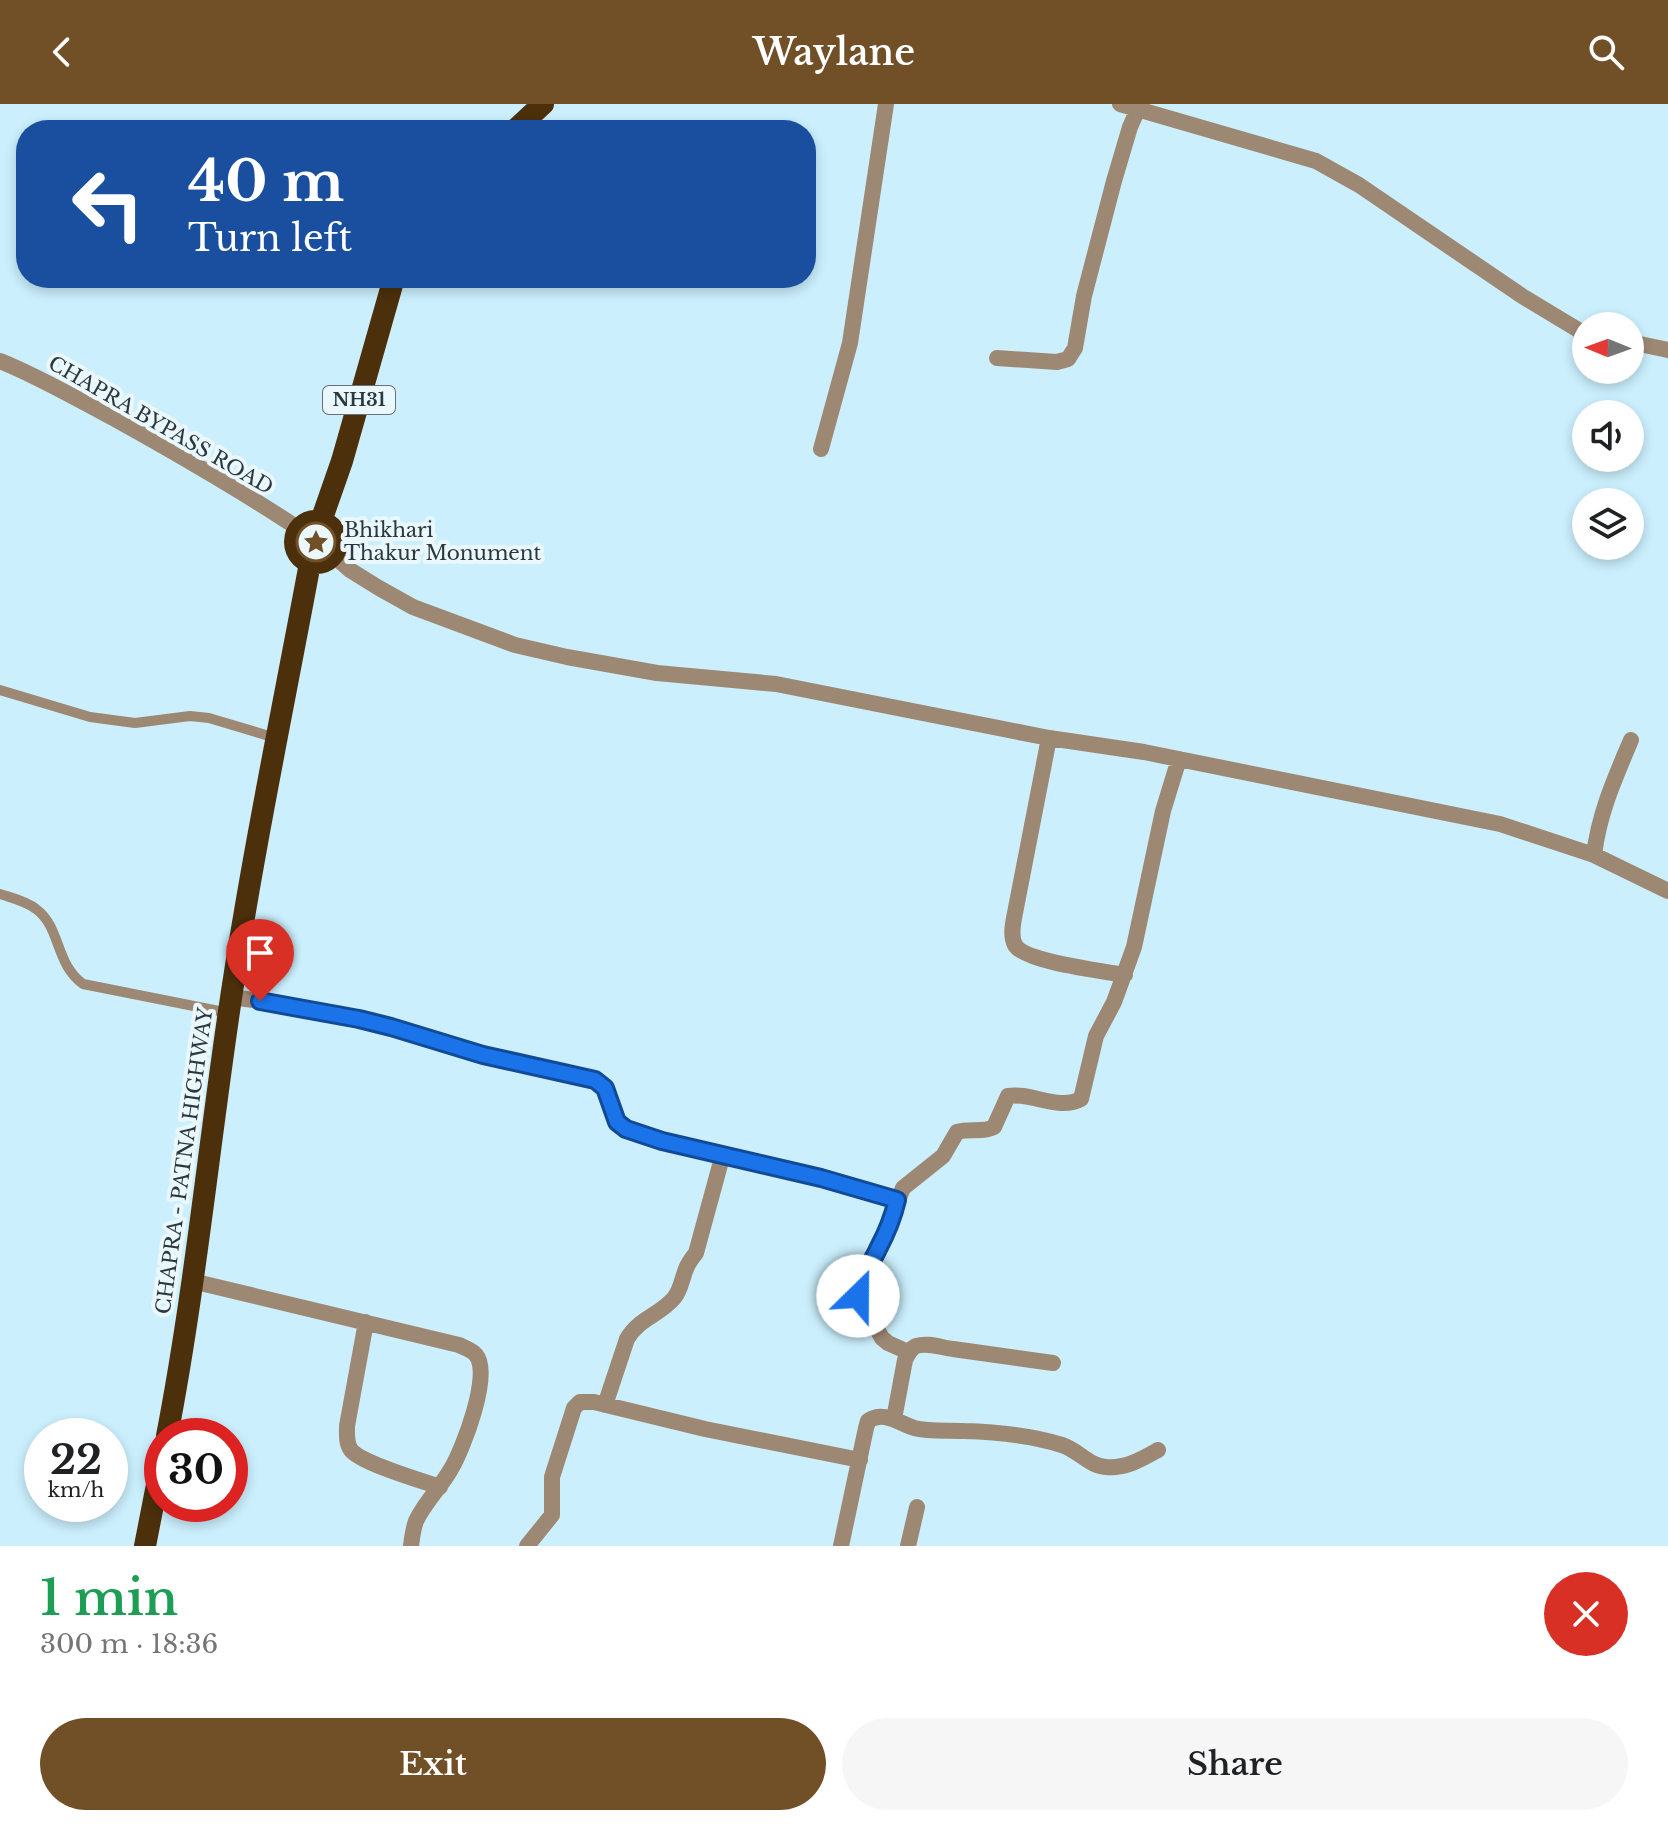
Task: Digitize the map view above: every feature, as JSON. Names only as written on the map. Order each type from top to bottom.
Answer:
[{"type":"highway","name":"NH31","points":[[321,521],[342,461],[391,288]]},
{"type":"highway","points":[[309,521],[321,521],[332,527],[337,544],[333,555],[323,562],[310,563],[300,556],[295,546],[299,529],[309,521]]},
{"type":"highway","name":"CHAPRA - PATNA HIGHWAY","points":[[170,1418],[250,879],[310,563]]},
{"type":"highway","points":[[145,1546],[150,1522]]},
{"type":"street","points":[[821,449],[850,343],[886,104]]},
{"type":"street","points":[[1120,104],[1316,161],[1359,185],[1522,296],[1572,326]]},
{"type":"street","points":[[997,358],[1057,362],[1068,359],[1075,348],[1084,296],[1114,181],[1138,109]]},
{"type":"street","points":[[1644,345],[1668,350]]},
{"type":"street","name":"CHAPRA BYPASS ROAD","points":[[0,361],[72,395],[188,459],[299,529]]},
{"type":"street","points":[[333,555],[360,576],[413,607],[515,645],[657,673],[776,684],[1049,738],[1179,759],[1500,824],[1594,855],[1668,891]]},
{"type":"street","points":[[1049,738],[1015,913],[1013,942],[1029,956],[1125,975]]},
{"type":"street","points":[[1594,855],[1598,827],[1609,791],[1631,740]]},
{"type":"street","points":[[908,1352],[882,1338],[858,1296],[861,1279],[880,1246],[897,1200],[908,1182],[943,1156],[957,1132],[994,1127],[1008,1096],[1060,1102],[1078,1102],[1081,1099],[1096,1036],[1125,975],[1137,935],[1163,811],[1179,759]]},
{"type":"street","points":[[230,1005],[289,1005],[370,1022],[483,1055],[595,1080],[605,1088],[617,1122],[626,1129],[897,1200]]},
{"type":"street","points":[[605,1405],[632,1331],[669,1302],[679,1290],[688,1264],[696,1253],[723,1154]]},
{"type":"street","points":[[192,1281],[459,1345],[477,1356],[480,1364],[478,1392],[470,1427],[462,1449],[416,1521],[411,1546]]},
{"type":"street","points":[[366,1322],[347,1426],[346,1440],[350,1449],[372,1463],[440,1487]]},
{"type":"street","points":[[894,1419],[908,1352],[913,1347],[926,1344],[1053,1363]]},
{"type":"street","points":[[527,1546],[552,1515],[552,1477],[574,1408],[585,1401],[860,1460]]},
{"type":"street","points":[[841,1546],[868,1421],[874,1417],[894,1419],[914,1428],[995,1432],[1039,1439],[1073,1449],[1102,1467],[1124,1466],[1158,1450]]},
{"type":"street","points":[[908,1546],[917,1507]]},
{"type":"lane","points":[[0,690],[90,717],[135,723],[190,716],[209,718],[276,738]]},
{"type":"lane","points":[[0,894],[22,901],[40,912],[52,930],[67,969],[83,984],[230,1005]]},
{"type":"place","name":"Bhikhari Thakur Monument","points":[[316,542]]},
{"type":"route","points":[[260,1001],[359,1019],[483,1055],[595,1080],[605,1088],[617,1122],[640,1135],[821,1178],[897,1200],[880,1246],[861,1279],[858,1296]]}]
